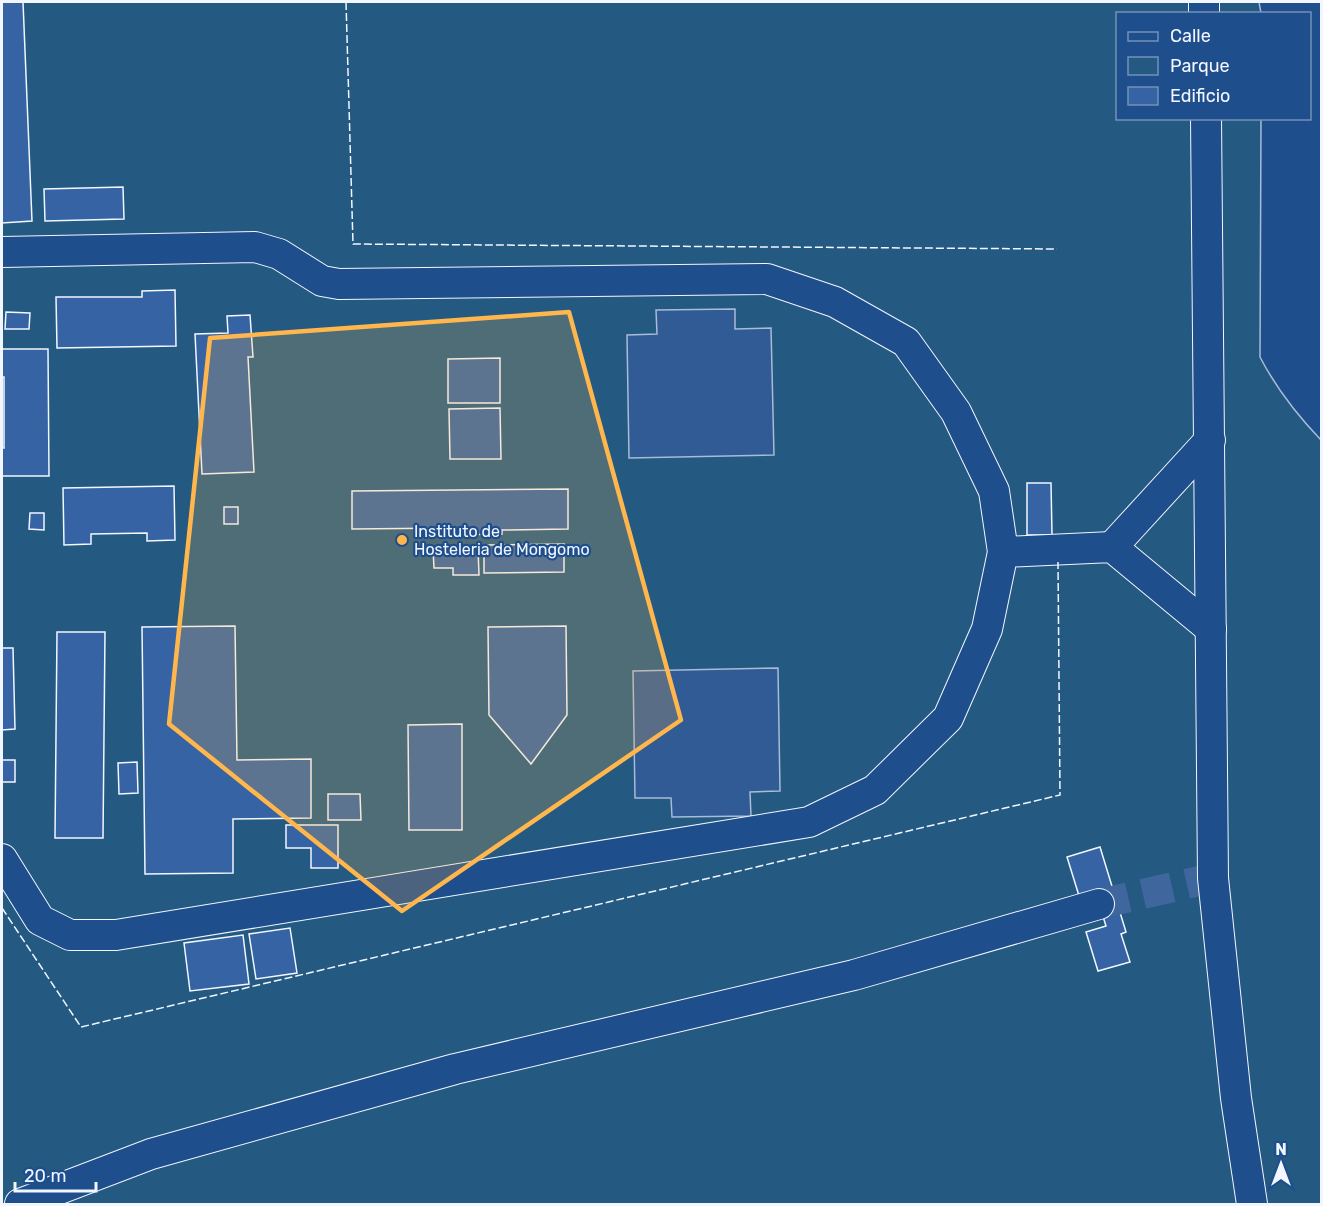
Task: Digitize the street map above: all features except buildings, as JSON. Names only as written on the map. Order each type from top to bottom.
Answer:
[{"type":"street","points":[[1206,120],[1213,878],[1236,1098],[1252,1204]]},
{"type":"street","points":[[2,252],[255,247],[279,254],[322,281],[339,284],[767,279],[835,302],[906,342],[956,412],[994,491],[1003,552],[987,629],[948,718],[875,790],[809,822],[116,935],[70,935],[40,920],[2,859]]},
{"type":"street","points":[[1112,547],[1210,440]]},
{"type":"street","points":[[1003,552],[1112,547],[1211,629]]},
{"type":"street","points":[[20,1204],[151,1154],[455,1069],[855,975],[1099,904]]},
{"type":"highlighted area","points":[[569,312],[681,720],[402,911],[169,724],[210,338]]},
{"type":"green space","points":[[2,2],[1259,2],[1261,12],[1116,12],[1116,120],[1261,120],[1260,357],[1288,401],[1321,440],[1321,1204],[2,1204]]},
{"type":"shaded area","points":[[735,309],[735,329],[771,328],[774,455],[629,458],[627,335],[657,334],[656,310]]},
{"type":"shaded area","points":[[778,668],[780,791],[750,792],[751,816],[672,817],[671,798],[635,798],[633,671]]},
{"type":"tunnel","points":[[1099,904],[1213,878]]},
{"type":"fence","points":[[346,2],[353,244],[1057,249]]},
{"type":"fence","points":[[2,908],[81,1027],[1060,795],[1058,562]]},
{"type":"place","name":"Instituto de Hosteleria de Mongomo","points":[[402,540]]}]
